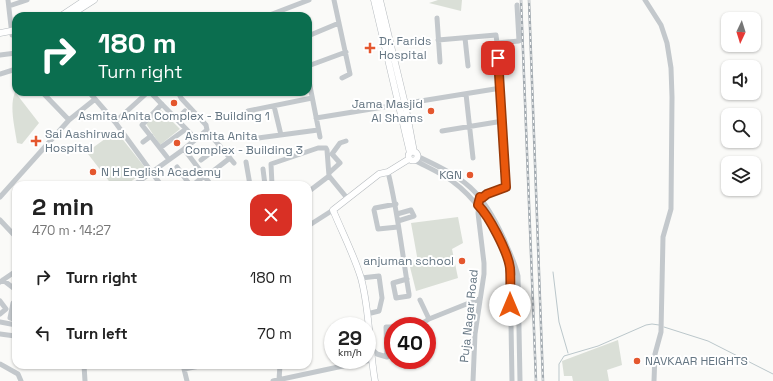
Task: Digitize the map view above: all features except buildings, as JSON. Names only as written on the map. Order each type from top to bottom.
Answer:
[{"type":"main road","points":[[67,12],[85,0]]},
{"type":"main road","points":[[75,12],[94,0]]},
{"type":"main road","points":[[367,317],[361,278],[333,210],[346,198],[379,174],[388,172],[413,156],[374,0]]},
{"type":"main road","points":[[380,0],[401,104]]},
{"type":"main road","points":[[0,33],[12,33]]},
{"type":"main road","points":[[0,37],[12,34]]},
{"type":"main road","points":[[373,369],[375,381]]},
{"type":"street","points":[[8,0],[12,22]]},
{"type":"street","points":[[9,6],[27,0]]},
{"type":"street","points":[[278,12],[309,0]]},
{"type":"street","points":[[334,0],[350,74],[342,78]]},
{"type":"street","points":[[647,1],[661,25],[666,43],[671,68],[672,96],[671,209],[662,237],[662,323],[661,336],[655,354],[654,381]]},
{"type":"street","points":[[497,42],[519,41],[517,5]]},
{"type":"street","points":[[437,18],[440,62]]},
{"type":"street","points":[[312,34],[339,23]]},
{"type":"street","points":[[438,40],[496,35],[503,121],[506,187],[487,194],[481,198]]},
{"type":"street","points":[[465,38],[468,66]]},
{"type":"street","points":[[312,65],[346,52]]},
{"type":"street","points":[[0,55],[12,54]]},
{"type":"street","points":[[0,74],[12,70]]},
{"type":"street","points":[[316,118],[500,88]]},
{"type":"street","points":[[466,94],[473,158]]},
{"type":"street","points":[[46,96],[69,120]]},
{"type":"street","points":[[92,96],[115,122],[158,181]]},
{"type":"street","points":[[115,122],[144,96]]},
{"type":"street","points":[[153,96],[191,134]]},
{"type":"street","points":[[180,96],[206,125],[207,131],[234,163]]},
{"type":"street","points":[[248,111],[312,98],[320,137]]},
{"type":"street","points":[[14,181],[69,120],[94,100]]},
{"type":"street","points":[[162,104],[142,124],[167,157]]},
{"type":"street","points":[[274,106],[281,135]]},
{"type":"street","points":[[177,119],[185,111]]},
{"type":"street","points":[[442,131],[503,121]]},
{"type":"street","points":[[160,148],[186,129]]},
{"type":"street","points":[[258,138],[318,130]]},
{"type":"street","points":[[139,181],[207,131]]},
{"type":"street","points":[[143,142],[151,136]]},
{"type":"street","points":[[312,189],[329,175],[340,163],[332,154],[340,143],[346,141]]},
{"type":"street","points":[[201,160],[220,146]]},
{"type":"street","points":[[272,181],[271,164],[318,148],[326,148],[329,175],[346,198]]},
{"type":"street","points":[[184,149],[206,175],[208,181]]},
{"type":"street","points":[[413,156],[452,173],[481,198],[514,260],[517,273],[520,381]]},
{"type":"street","points":[[413,156],[453,182],[478,205],[485,214],[505,251],[510,266],[512,381]]},
{"type":"street","points":[[198,181],[230,158]]},
{"type":"street","points":[[246,162],[249,181]]},
{"type":"street","points":[[176,167],[187,181]]},
{"type":"street","points":[[263,170],[264,181]]},
{"type":"street","points":[[388,172],[396,204],[407,279]]},
{"type":"street","points":[[0,197],[12,184]]},
{"type":"street","name":"Puja Nagar Road","points":[[473,381],[475,334],[484,263],[478,205],[481,198]]},
{"type":"street","points":[[396,204],[375,208],[374,210],[378,229],[398,224],[414,216],[411,210],[397,214]]},
{"type":"street","points":[[312,223],[333,210]]},
{"type":"street","points":[[0,220],[12,233]]},
{"type":"street","points":[[510,273],[517,273]]},
{"type":"street","points":[[12,274],[2,281],[12,287]]},
{"type":"street","points":[[361,278],[379,276],[382,298],[379,311],[367,314]]},
{"type":"street","points":[[0,300],[12,305]]},
{"type":"street","points":[[0,300],[6,309],[0,314]]},
{"type":"street","points":[[420,300],[429,317]]},
{"type":"street","points":[[435,317],[479,300]]},
{"type":"street","points":[[0,322],[12,324]]},
{"type":"street","points":[[0,334],[12,336]]},
{"type":"street","points":[[0,364],[18,374],[21,381]]},
{"type":"street","points":[[84,369],[85,381]]},
{"type":"street","points":[[184,369],[187,381]]},
{"type":"street","points":[[280,369],[280,380]]},
{"type":"street","points":[[274,381],[330,369]]},
{"type":"shaded area","points":[[438,0],[462,0],[461,11],[429,3]]},
{"type":"shaded area","points":[[14,96],[18,96],[39,123],[22,144],[17,143],[13,118]]},
{"type":"shaded area","points":[[159,108],[180,129],[160,145],[145,122]]},
{"type":"shaded area","points":[[116,131],[147,170],[132,181],[109,181],[88,154],[91,149]]},
{"type":"shaded area","points":[[458,217],[463,243],[452,249],[458,278],[416,291],[409,263],[418,262],[411,223]]},
{"type":"shaded area","points":[[618,340],[622,365],[607,370],[609,381],[573,381],[572,376],[564,376],[562,361]]},
{"type":"waterway","points":[[553,272],[559,322],[568,353]]},
{"type":"waterway","points":[[559,381],[559,364],[564,356],[598,346],[646,325],[659,325]]},
{"type":"waterway","points":[[664,327],[708,341],[773,374]]},
{"type":"railway","points":[[521,0],[536,381]]},
{"type":"railway","points":[[529,0],[543,381]]},
{"type":"place","name":"Dr. Farids Hospital","points":[[370,48]]},
{"type":"place","name":"Asmita Anita Complex - Building 1","points":[[174,103]]},
{"type":"place","name":"Jama Masjid Al Shams","points":[[431,111]]},
{"type":"place","name":"Sai Aashirwad Hospital","points":[[36,141]]},
{"type":"place","name":"Asmita Anita Complex - Building 3","points":[[177,143]]},
{"type":"place","name":"N H English Academy","points":[[93,172]]},
{"type":"place","name":"KGN","points":[[470,175]]},
{"type":"place","name":"anjuman school","points":[[462,261]]},
{"type":"place","name":"NAVKAAR HEIGHTS","points":[[637,361]]},
{"type":"route","points":[[498,58],[506,187],[487,194],[482,198],[480,197],[478,205],[485,214],[505,251],[510,266],[510,305]]}]
